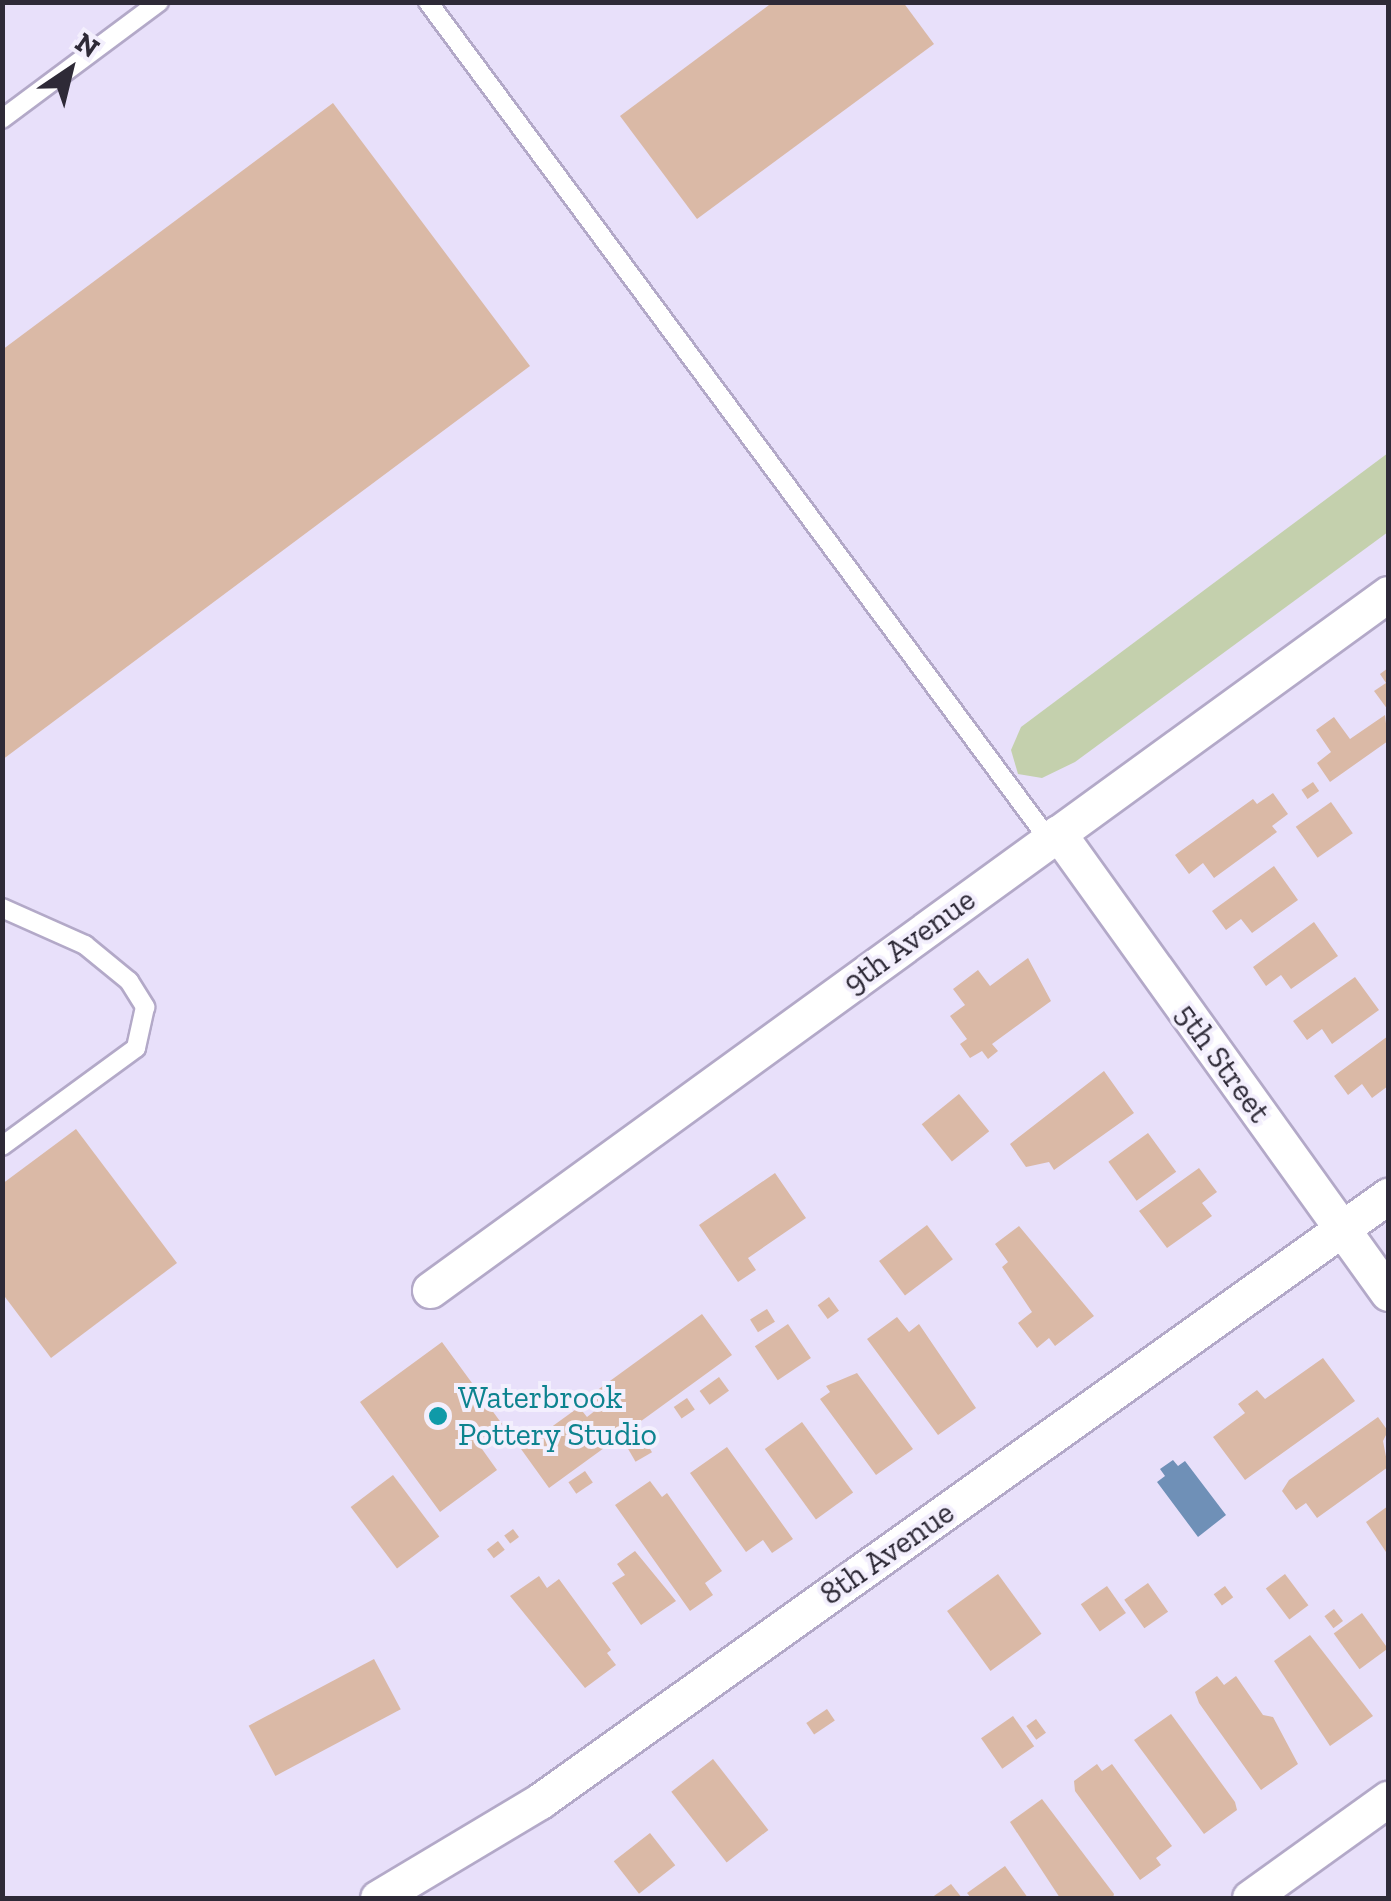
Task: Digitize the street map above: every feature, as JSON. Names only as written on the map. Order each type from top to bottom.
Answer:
[{"type":"street","name":"9th Avenue","points":[[430,1290],[1388,594]]},
{"type":"street","name":"5th Street","points":[[1053,836],[1388,1292]]},
{"type":"street","name":"8th Avenue","points":[[378,1898],[540,1801],[1388,1196]]},
{"type":"street","points":[[1250,1898],[1388,1799]]},
{"type":"lane","points":[[2,119],[159,2]]},
{"type":"lane","points":[[428,2],[1053,836]]},
{"type":"lane","points":[[2,908],[86,945],[129,981],[146,1007],[136,1048],[2,1146]]},
{"type":"green space","points":[[1388,453],[1388,532],[1075,762],[1042,778],[1018,774],[1011,750],[1021,727]]},
{"type":"water","points":[[1173,1460],[1178,1466],[1185,1461],[1226,1515],[1198,1537],[1157,1482],[1165,1476],[1160,1469]]},
{"type":"building","points":[[773,2],[903,2],[934,44],[697,219],[620,116]]},
{"type":"building","points":[[333,103],[530,366],[2,760],[2,350]]},
{"type":"building","points":[[1388,668],[1388,710],[1374,691],[1386,683],[1380,674]]},
{"type":"building","points":[[1385,715],[1388,741],[1330,782],[1317,763],[1331,752],[1316,730],[1334,717],[1350,739]]},
{"type":"building","points":[[1313,782],[1319,791],[1308,799],[1301,790]]},
{"type":"building","points":[[1273,793],[1288,814],[1272,826],[1277,832],[1214,878],[1203,863],[1189,874],[1175,855],[1253,799],[1257,804]]},
{"type":"building","points":[[1331,802],[1353,833],[1318,858],[1296,827]]},
{"type":"building","points":[[1274,866],[1298,900],[1252,933],[1241,919],[1226,930],[1212,911]]},
{"type":"building","points":[[1314,922],[1338,956],[1291,989],[1281,975],[1266,986],[1253,967]]},
{"type":"building","points":[[1028,958],[1051,1001],[992,1044],[998,1051],[988,1059],[982,1051],[970,1058],[960,1044],[967,1039],[950,1016],[965,1005],[953,989],[978,970],[990,986]]},
{"type":"building","points":[[1355,977],[1379,1010],[1332,1044],[1322,1029],[1307,1040],[1293,1021]]},
{"type":"building","points":[[1388,1036],[1388,1086],[1372,1098],[1362,1084],[1348,1095],[1334,1076]]},
{"type":"building","points":[[1104,1071],[1134,1113],[1054,1170],[1049,1162],[1026,1167],[1010,1144]]},
{"type":"building","points":[[959,1094],[989,1131],[952,1162],[922,1124]]},
{"type":"building","points":[[76,1129],[177,1263],[51,1358],[2,1293],[2,1184]]},
{"type":"building","points":[[1148,1133],[1176,1172],[1137,1201],[1108,1162]]},
{"type":"building","points":[[1199,1168],[1217,1192],[1202,1203],[1212,1216],[1167,1248],[1139,1211]]},
{"type":"building","points":[[775,1173],[806,1218],[748,1258],[756,1270],[738,1282],[699,1225]]},
{"type":"building","points":[[927,1225],[953,1259],[905,1295],[879,1261]]},
{"type":"building","points":[[1019,1226],[1094,1316],[1055,1346],[1049,1338],[1037,1348],[1018,1323],[1032,1312],[1002,1267],[1008,1262],[995,1244]]},
{"type":"building","points":[[829,1297],[839,1311],[828,1319],[818,1305]]},
{"type":"building","points":[[767,1309],[775,1322],[758,1332],[750,1320]]},
{"type":"building","points":[[702,1314],[732,1355],[549,1488],[521,1449],[579,1407],[587,1417],[601,1406],[592,1394]]},
{"type":"building","points":[[897,1317],[909,1332],[919,1324],[976,1408],[938,1435],[867,1339]]},
{"type":"building","points":[[788,1324],[811,1358],[778,1380],[755,1346]]},
{"type":"building","points":[[442,1342],[502,1424],[477,1442],[497,1470],[440,1512],[360,1402]]},
{"type":"building","points":[[1323,1358],[1355,1401],[1245,1480],[1213,1437],[1245,1413],[1238,1404],[1257,1390],[1265,1399]]},
{"type":"building","points":[[857,1373],[913,1449],[876,1475],[820,1399],[830,1392],[826,1386]]},
{"type":"building","points":[[719,1377],[729,1391],[710,1405],[700,1391]]},
{"type":"building","points":[[687,1398],[695,1410],[682,1419],[674,1407]]},
{"type":"building","points":[[1378,1417],[1388,1431],[1383,1441],[1388,1467],[1317,1518],[1306,1503],[1296,1510],[1282,1491],[1289,1480]]},
{"type":"building","points":[[802,1422],[853,1492],[816,1519],[765,1449]]},
{"type":"building","points":[[642,1435],[652,1452],[636,1462],[626,1444]]},
{"type":"building","points":[[727,1447],[793,1539],[772,1553],[763,1540],[746,1552],[690,1473]]},
{"type":"building","points":[[585,1471],[593,1483],[576,1494],[568,1482]]},
{"type":"building","points":[[393,1475],[439,1536],[397,1568],[351,1507]]},
{"type":"building","points":[[650,1481],[662,1497],[667,1493],[722,1571],[705,1583],[713,1595],[690,1611],[615,1505]]},
{"type":"building","points":[[1388,1506],[1388,1555],[1366,1522]]},
{"type":"building","points":[[513,1529],[519,1537],[510,1544],[504,1536]]},
{"type":"building","points":[[498,1541],[505,1550],[494,1558],[487,1550]]},
{"type":"building","points":[[635,1551],[676,1601],[641,1625],[612,1583],[625,1575],[617,1564]]},
{"type":"building","points":[[998,1574],[1041,1634],[991,1671],[947,1611]]},
{"type":"building","points":[[1285,1574],[1308,1605],[1289,1620],[1266,1588]]},
{"type":"building","points":[[539,1576],[547,1588],[559,1579],[611,1650],[607,1653],[616,1665],[585,1688],[510,1596]]},
{"type":"building","points":[[1148,1583],[1168,1612],[1144,1628],[1124,1600]]},
{"type":"building","points":[[1107,1586],[1126,1613],[1100,1631],[1081,1604]]},
{"type":"building","points":[[1225,1586],[1233,1597],[1222,1606],[1214,1594]]},
{"type":"building","points":[[1334,1609],[1343,1621],[1333,1628],[1324,1616]]},
{"type":"building","points":[[1362,1613],[1388,1649],[1360,1669],[1334,1634]]},
{"type":"building","points":[[1310,1635],[1373,1716],[1330,1746],[1274,1661]]},
{"type":"building","points":[[374,1659],[401,1709],[275,1776],[249,1726]]},
{"type":"building","points":[[1217,1676],[1224,1685],[1236,1676],[1263,1715],[1273,1717],[1298,1764],[1261,1790],[1199,1703],[1195,1692]]},
{"type":"building","points":[[827,1709],[835,1721],[814,1735],[806,1723]]},
{"type":"building","points":[[1171,1714],[1235,1802],[1237,1810],[1204,1834],[1134,1740]]},
{"type":"building","points":[[1013,1716],[1034,1746],[1002,1769],[981,1738]]},
{"type":"building","points":[[1036,1719],[1046,1733],[1036,1740],[1026,1726]]},
{"type":"building","points":[[713,1759],[768,1830],[727,1863],[671,1792]]},
{"type":"building","points":[[1097,1764],[1102,1771],[1112,1764],[1172,1846],[1156,1858],[1161,1865],[1140,1880],[1075,1791],[1074,1781]]},
{"type":"building","points":[[1042,1799],[1114,1894],[1113,1898],[1060,1898],[1010,1822]]},
{"type":"building","points":[[650,1833],[675,1865],[639,1894],[614,1861]]},
{"type":"building","points":[[1005,1866],[1028,1898],[971,1898],[967,1893]]},
{"type":"building","points":[[951,1884],[962,1898],[931,1898]]},
{"type":"place","name":"Waterbrook Pottery Studio","points":[[438,1416]]}]
